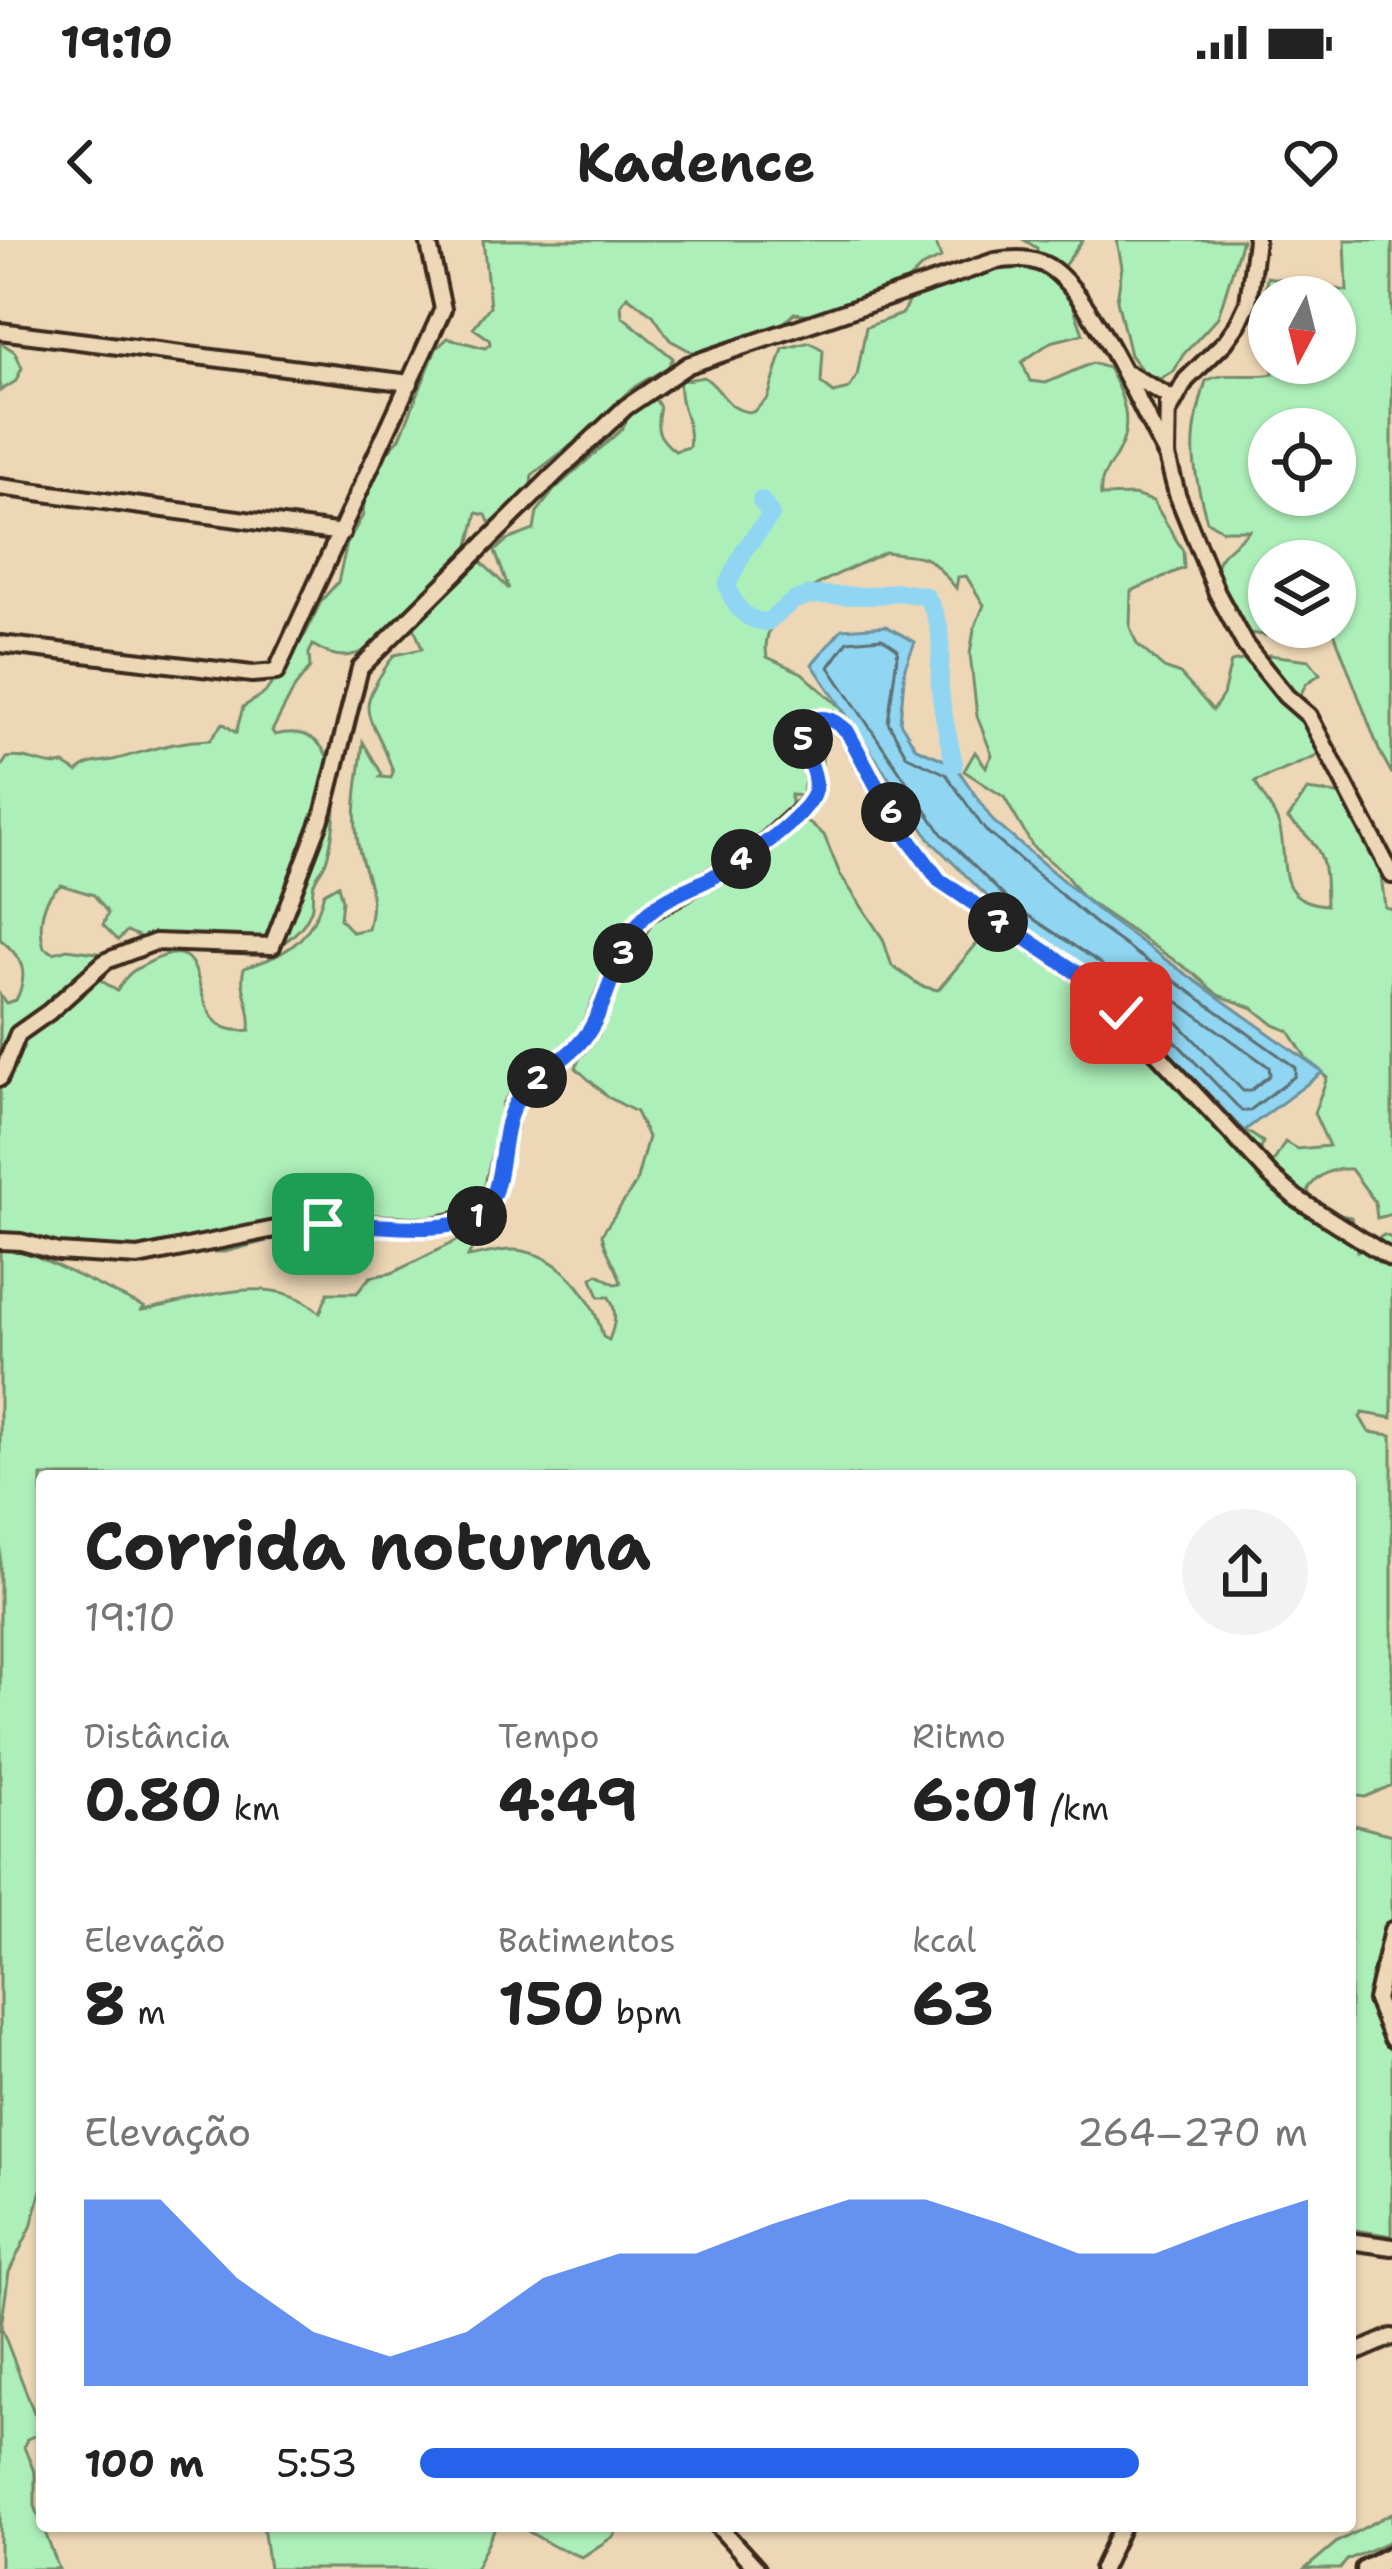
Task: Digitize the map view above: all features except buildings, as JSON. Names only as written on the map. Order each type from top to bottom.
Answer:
[{"type":"main road","points":[[1366,2569],[1392,2556]]},
{"type":"street","points":[[0,644],[252,674],[276,672],[443,309],[428,240]]},
{"type":"street","points":[[1146,419],[1169,411],[1186,380],[1238,324],[1248,303],[1256,240]]},
{"type":"street","points":[[0,1078],[18,1034],[106,961],[155,942],[272,946],[324,811],[360,668],[626,406],[688,364],[1013,258],[1046,266],[1059,275],[1128,374],[1167,456],[1198,552],[1245,645],[1286,696],[1309,716],[1392,875]]},
{"type":"street","points":[[0,331],[410,383]]},
{"type":"street","points":[[1128,374],[1168,396],[1167,456]]},
{"type":"street","points":[[1136,397],[1186,380]]},
{"type":"street","points":[[0,487],[342,533]]},
{"type":"street","points":[[0,1241],[58,1252],[139,1257],[280,1228],[345,1222],[429,1226],[476,1217],[492,1199],[512,1106],[527,1086],[578,1046],[590,1030],[623,951],[646,915],[754,852],[811,800],[815,781],[802,733],[808,721],[824,718],[847,731],[896,822],[939,880],[1091,982],[1272,1178],[1392,1258]]},
{"type":"street","points":[[1392,1930],[1376,2000],[1392,2039]]},
{"type":"street","points":[[1356,2242],[1392,2247]]},
{"type":"street","points":[[1356,2353],[1392,2338]]},
{"type":"street","points":[[723,2532],[757,2569]]},
{"type":"street","points":[[1102,2569],[1119,2532]]},
{"type":"green space","points":[[483,240],[935,240],[941,258],[923,266],[897,291],[814,315],[794,313],[784,323],[694,353],[670,340],[653,315],[627,296],[621,305],[622,316],[673,358],[668,367],[631,389],[583,436],[532,475],[531,484],[496,521],[489,522],[486,515],[477,513],[468,549],[509,589],[495,551],[507,540],[534,530],[537,512],[554,490],[622,429],[634,405],[652,394],[660,407],[661,436],[675,451],[689,447],[680,381],[704,377],[731,404],[753,412],[768,398],[783,349],[810,342],[823,350],[821,383],[834,393],[849,389],[857,376],[866,327],[902,314],[910,298],[1037,253],[1024,240],[1083,240],[1061,270],[1083,334],[1051,342],[1022,362],[1030,381],[1046,383],[1092,363],[1108,368],[1118,388],[1125,431],[1103,478],[1101,496],[1134,495],[1153,501],[1183,551],[1184,568],[1131,591],[1130,627],[1137,644],[1164,668],[1180,674],[1213,710],[1223,695],[1231,662],[1269,655],[1309,660],[1320,674],[1306,684],[1298,699],[1326,743],[1315,757],[1255,782],[1280,828],[1287,881],[1299,897],[1326,905],[1320,856],[1288,819],[1307,790],[1344,795],[1379,859],[1385,907],[1392,909],[1392,1214],[1377,1218],[1375,1202],[1351,1169],[1326,1173],[1308,1190],[1312,1205],[1351,1217],[1357,1251],[1384,1235],[1392,1238],[1392,1418],[1363,1413],[1360,1417],[1369,1432],[1392,1435],[1392,1785],[1365,1797],[1356,1796],[1356,1470],[36,1470],[36,2209],[9,2272],[1,2327],[36,2417],[36,2435],[24,2447],[35,2474],[36,2532],[45,2532],[59,2569],[0,2569],[0,995],[6,1003],[16,1000],[23,973],[14,952],[0,939],[0,769],[7,758],[15,757],[64,764],[77,772],[94,763],[172,744],[210,740],[223,723],[236,733],[243,707],[265,693],[306,633],[321,601],[338,582],[347,543],[363,515],[365,489],[358,480],[359,472],[367,462],[383,457],[400,438],[436,349],[448,338],[485,348],[490,344],[473,328],[490,306]],"holes":[[[885,552],[925,558],[956,588],[958,577],[966,576],[984,605],[970,654],[977,716],[992,755],[986,767],[975,752],[964,771],[1004,797],[1033,847],[1064,873],[1083,898],[1218,995],[1253,1008],[1289,1031],[1306,1058],[1327,1078],[1314,1113],[1329,1146],[1297,1149],[1285,1142],[1273,1163],[1265,1166],[1260,1153],[1263,1142],[1245,1130],[1249,1112],[1039,917],[1013,919],[989,929],[938,990],[921,986],[892,966],[883,939],[840,874],[824,835],[809,823],[791,818],[791,795],[821,793],[823,736],[843,710],[802,673],[767,657],[767,637],[789,604],[827,579]],[[414,627],[422,649],[394,655],[368,704],[393,772],[391,778],[380,777],[363,742],[356,825],[371,891],[368,929],[352,932],[340,919],[338,885],[324,893],[312,923],[296,943],[244,968],[250,1030],[227,1028],[213,1018],[187,958],[174,954],[152,961],[132,972],[117,991],[96,977],[107,957],[104,954],[67,949],[54,953],[44,948],[43,913],[49,897],[61,885],[94,895],[108,913],[103,925],[118,940],[127,931],[152,942],[264,952],[292,936],[308,917],[314,883],[327,858],[335,795],[326,754],[315,740],[272,731],[310,668],[313,645],[328,653],[354,655]],[[604,1014],[600,1030],[576,1068],[608,1097],[636,1112],[648,1137],[636,1183],[602,1234],[621,1283],[598,1274],[592,1278],[599,1297],[609,1297],[614,1308],[609,1340],[603,1337],[583,1293],[560,1268],[515,1250],[468,1257],[477,1239],[472,1233],[392,1273],[370,1277],[357,1293],[328,1293],[320,1313],[301,1299],[257,1290],[142,1310],[144,1307],[19,1248],[225,1252],[328,1225],[459,1222],[476,1210],[489,1189],[515,1090]]]},
{"type":"green space","points":[[1117,240],[1242,240],[1218,317],[1174,371],[1160,379],[1144,373],[1130,355],[1117,300],[1122,267]]},
{"type":"green space","points":[[1345,240],[1392,240],[1392,774],[1340,648],[1356,648],[1356,540],[1248,540],[1248,630],[1218,587],[1216,567],[1221,557],[1249,530],[1222,530],[1207,521],[1195,467],[1196,419],[1206,381],[1248,376],[1248,384],[1356,384],[1356,276],[1346,276]]},
{"type":"green space","points":[[0,342],[15,352],[22,368],[16,381],[0,391]]},
{"type":"green space","points":[[1356,1826],[1392,1835],[1392,2236],[1356,2230]]},
{"type":"green space","points":[[1392,2513],[1392,2540],[1347,2560],[1340,2569],[1305,2569],[1337,2542]]},
{"type":"green space","points":[[264,2532],[493,2532],[475,2569],[269,2569]]},
{"type":"green space","points":[[529,2532],[616,2532],[582,2557]]},
{"type":"water","points":[[886,626],[915,642],[905,667],[900,722],[916,748],[954,764],[993,821],[1106,917],[1323,1072],[1244,1131],[1092,972],[1007,916],[932,842],[812,664],[842,629]]},
{"type":"waterway","points":[[761,500],[771,515],[745,549],[727,585],[737,606],[752,619],[767,622],[793,601],[810,595],[898,592],[926,596],[940,631],[941,698],[954,764]]},
{"type":"route","points":[[323,1224],[429,1226],[462,1222],[486,1209],[496,1185],[512,1106],[527,1086],[578,1046],[590,1030],[623,951],[646,915],[754,852],[811,800],[815,781],[802,733],[808,721],[816,718],[836,721],[847,731],[896,822],[939,880],[1091,982],[1121,1013]]}]
